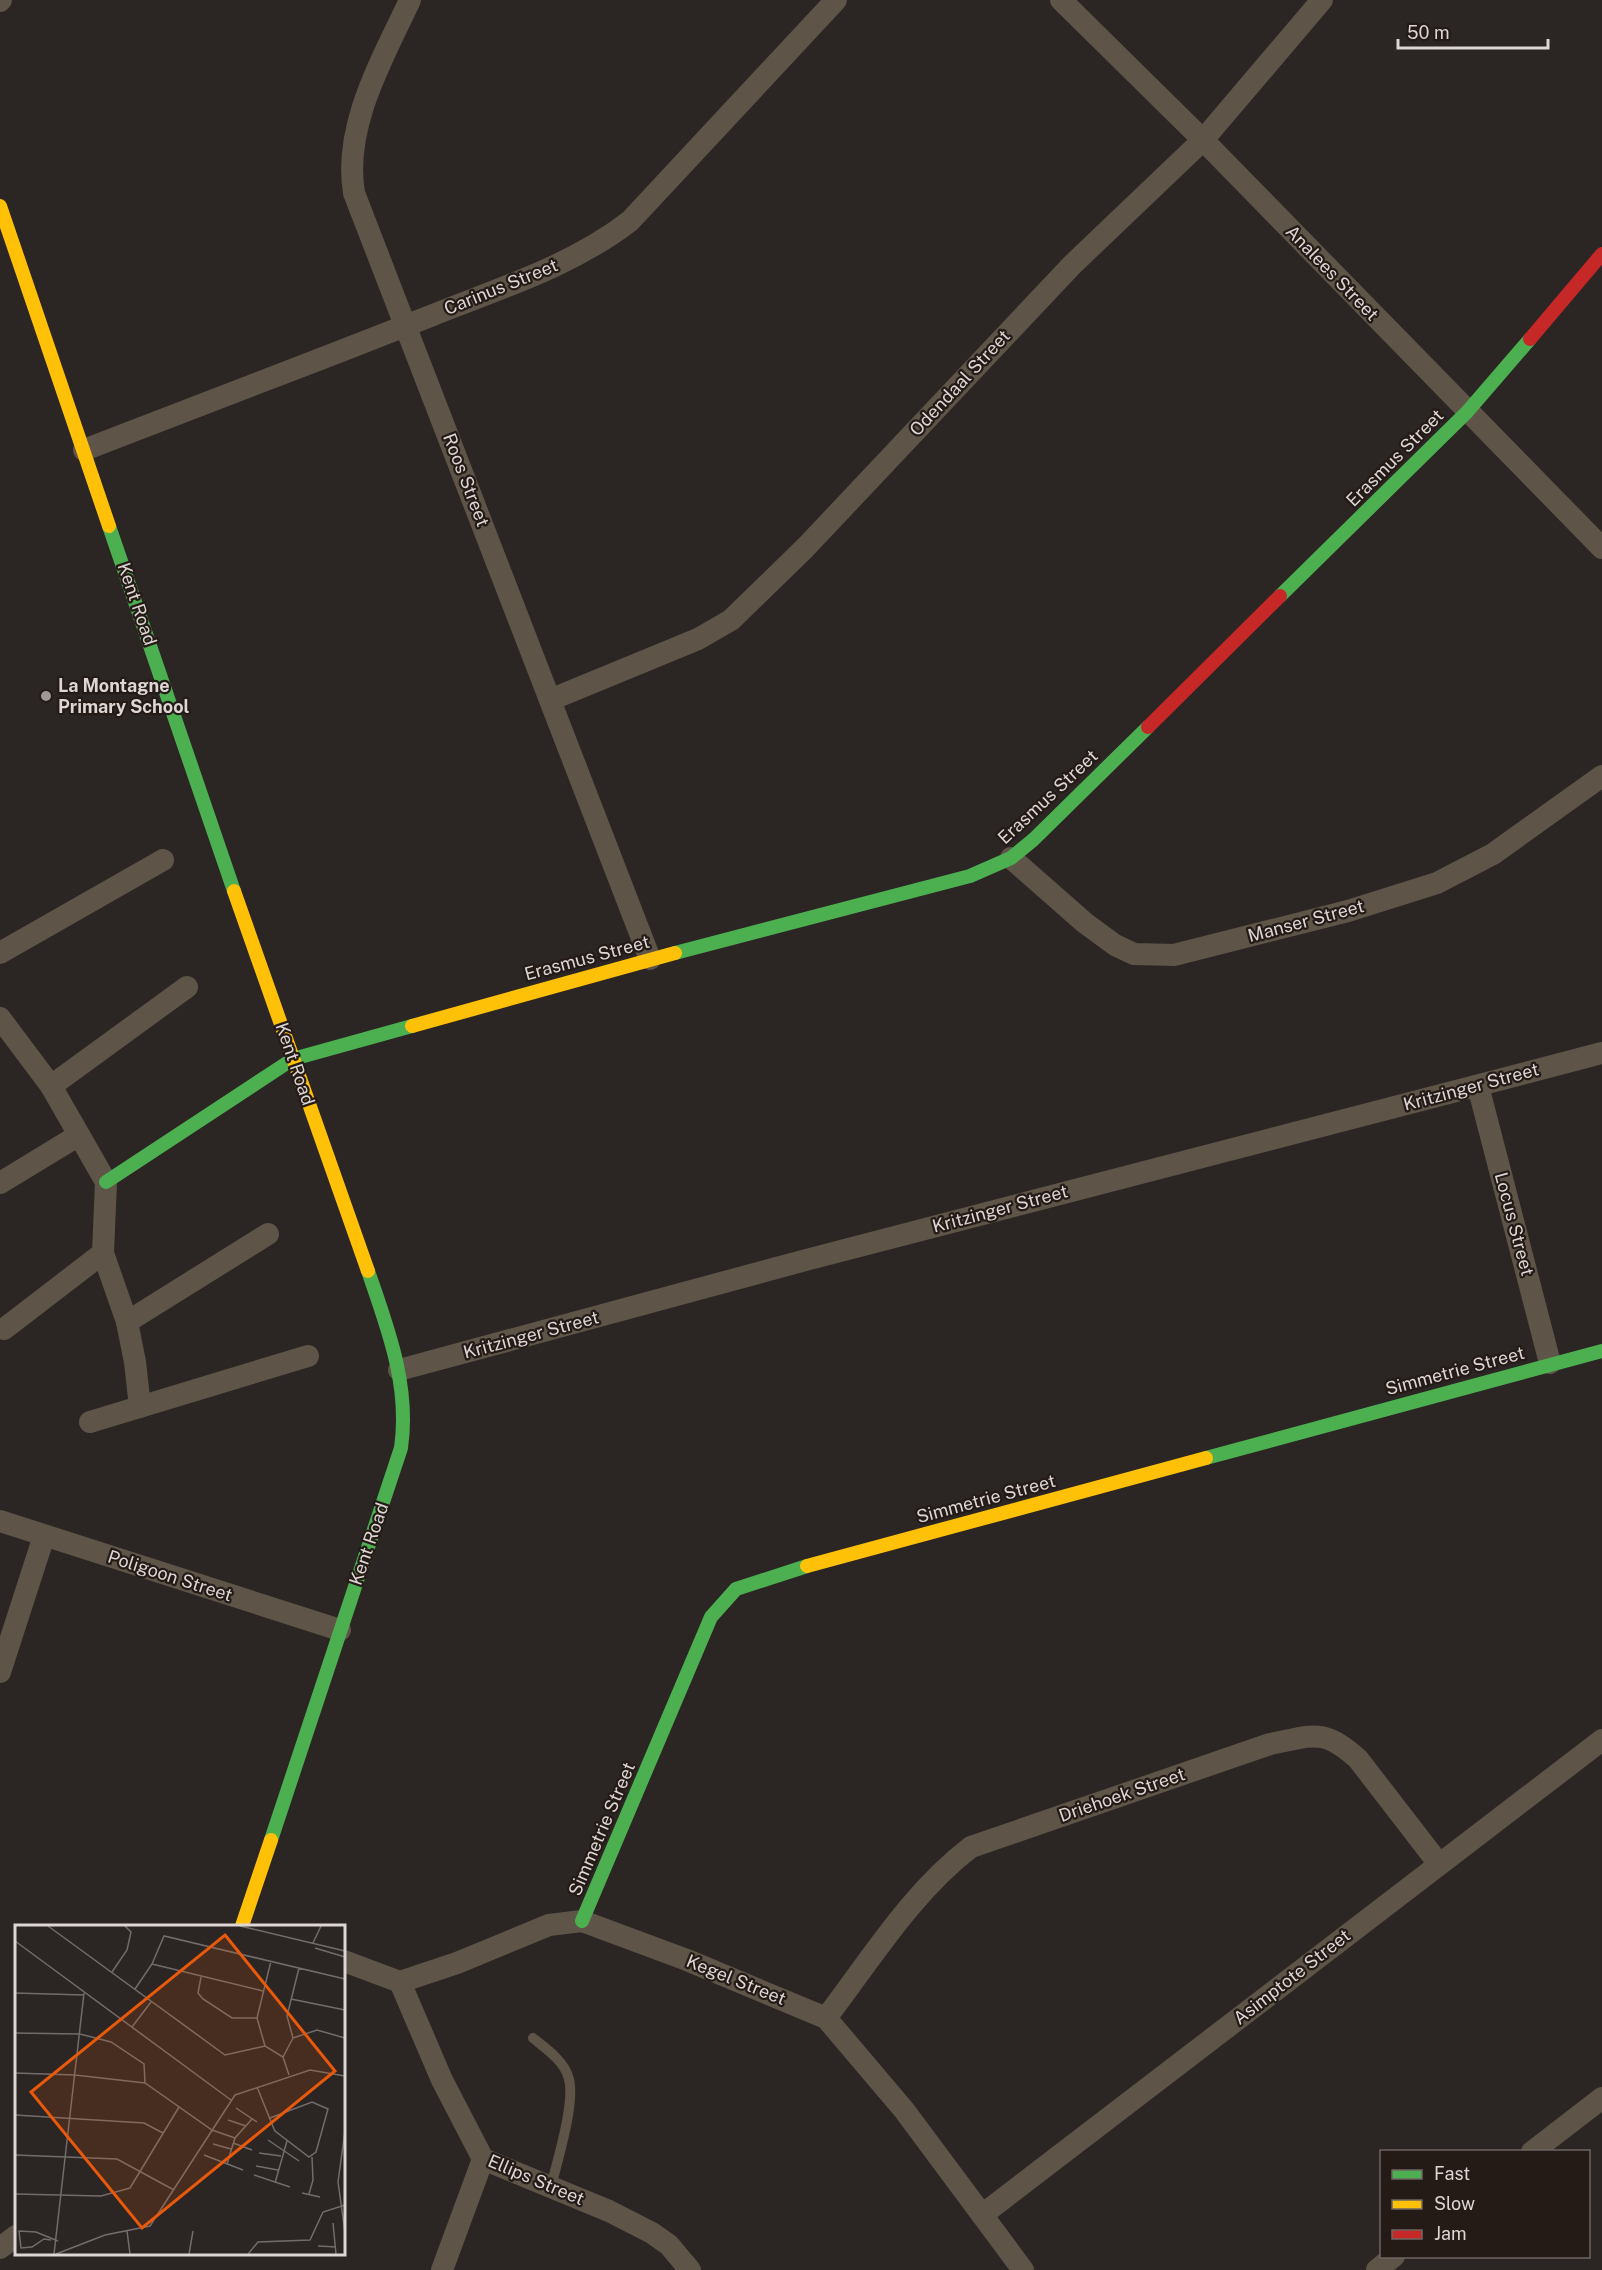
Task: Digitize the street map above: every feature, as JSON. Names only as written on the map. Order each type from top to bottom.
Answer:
[{"type":"street","name":"Roos Street","points":[[410,0],[357,124],[351,173],[354,193],[369,236],[407,325],[650,959]]},
{"type":"street","name":"Carinus Street","points":[[84,450],[553,267],[610,236],[630,221],[667,183],[836,0]]},
{"type":"street","name":"Analees Street","points":[[1061,0],[1203,140],[1602,548]]},
{"type":"street","name":"Odendaal Street","points":[[550,700],[698,639],[731,620],[805,548],[1072,265],[1203,140],[1322,0]]},
{"type":"street","name":"Kent Road","points":[[0,206],[391,1336],[399,1370],[405,1423],[401,1448],[340,1630],[248,1924]]},
{"type":"street","name":"Erasmus Street","points":[[106,1182],[294,1059],[650,959],[765,932],[936,886],[970,876],[1011,858],[1042,832],[1467,412],[1602,254]]},
{"type":"street","name":"Manser Street","points":[[1011,858],[1085,923],[1115,945],[1134,954],[1174,955],[1348,911],[1437,883],[1493,854],[1602,776]]},
{"type":"street","points":[[0,953],[163,860]]},
{"type":"street","points":[[51,1086],[187,987]]},
{"type":"street","points":[[2,1025],[51,1086],[106,1182],[103,1253],[127,1322],[135,1362],[140,1407]]},
{"type":"street","name":"Kritzinger Street","points":[[399,1370],[795,1263],[1602,1053]]},
{"type":"street","name":"Locus Street","points":[[1478,1086],[1550,1363]]},
{"type":"street","points":[[0,1183],[79,1135]]},
{"type":"street","points":[[127,1322],[268,1234]]},
{"type":"street","points":[[4,1329],[103,1253]]},
{"type":"street","name":"Simmetrie Street","points":[[582,1922],[711,1617],[736,1589],[782,1573],[1550,1363],[1602,1351]]},
{"type":"street","points":[[90,1422],[308,1356]]},
{"type":"street","name":"Poligoon Street","points":[[0,1521],[340,1630]]},
{"type":"street","points":[[0,1672],[44,1536]]},
{"type":"street","name":"Driehoek Street","points":[[826,2018],[920,1896],[944,1868],[971,1847],[1270,1744],[1314,1735],[1328,1737],[1342,1745],[1358,1759],[1439,1863]]},
{"type":"street","name":"Asimptote Street","points":[[982,2215],[1602,1740]]},
{"type":"street","name":"Kegel Street","points":[[400,1982],[457,1964],[549,1925],[582,1922],[687,1960],[826,2018],[904,2110],[1023,2270]]},
{"type":"street","points":[[345,1961],[400,1982]]},
{"type":"street","name":"Ellips Street","points":[[400,1982],[442,2080],[483,2158],[652,2233],[669,2245],[690,2270]]},
{"type":"street","points":[[1533,2150],[1602,2098]]},
{"type":"street","points":[[442,2270],[483,2158]]},
{"type":"street","points":[[0,2248],[15,2237]]},
{"type":"street","points":[[1377,2270],[1392,2258]]},
{"type":"lane","points":[[533,2038],[556,2058],[568,2076],[571,2100],[551,2187]]},
{"type":"traffic: fast","points":[[1280,596],[1467,412],[1530,339]]},
{"type":"traffic: fast","points":[[109,526],[234,891]]},
{"type":"traffic: fast","points":[[675,953],[970,876],[1011,858],[1033,840],[1148,727]]},
{"type":"traffic: fast","points":[[106,1182],[293,1059],[412,1026]]},
{"type":"traffic: fast","points":[[271,1840],[401,1448],[403,1425],[400,1380],[390,1336],[368,1271]]},
{"type":"traffic: fast","points":[[1206,1458],[1602,1351]]},
{"type":"traffic: fast","points":[[582,1921],[711,1617],[736,1589],[807,1566]]},
{"type":"traffic: slow","points":[[0,206],[109,526]]},
{"type":"traffic: slow","points":[[234,891],[368,1271]]},
{"type":"traffic: slow","points":[[412,1026],[675,953]]},
{"type":"traffic: slow","points":[[807,1566],[1206,1458]]},
{"type":"traffic: slow","points":[[242,1925],[271,1840]]},
{"type":"traffic: jam","points":[[1530,339],[1602,254]]},
{"type":"traffic: jam","points":[[1148,727],[1280,596]]},
{"type":"place","name":"La Montagne Primary School","points":[[46,696]]}]
